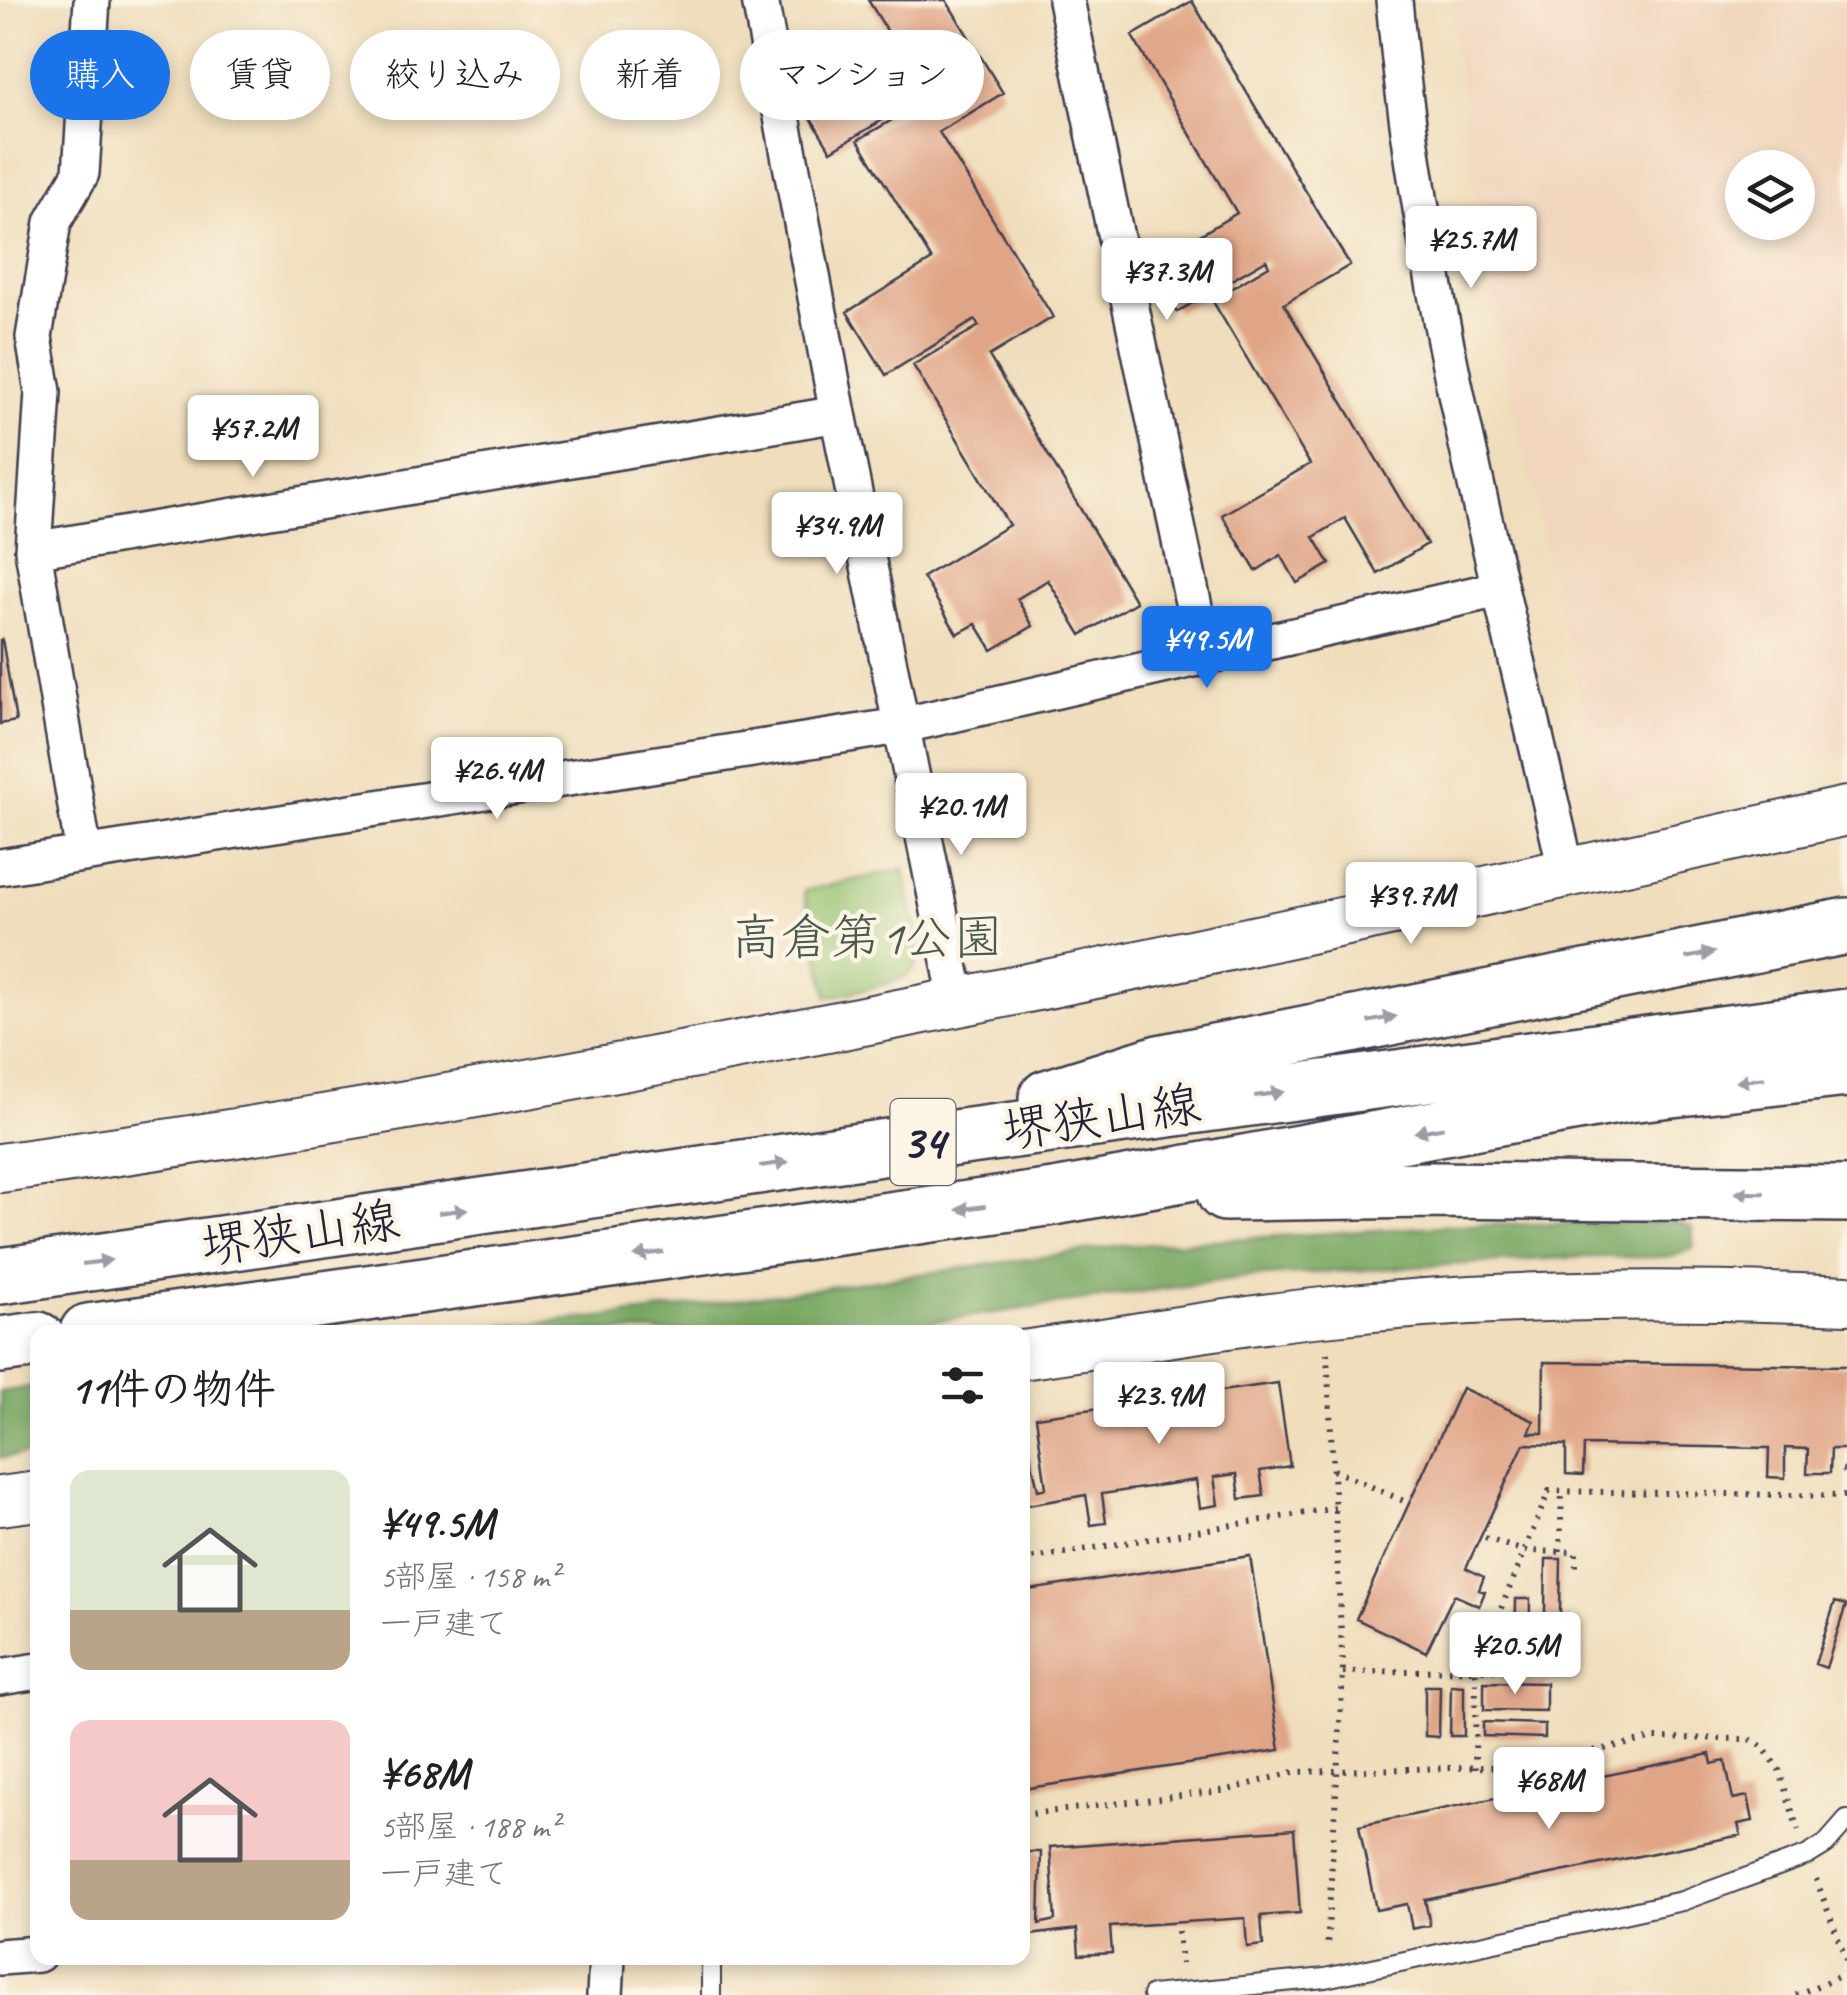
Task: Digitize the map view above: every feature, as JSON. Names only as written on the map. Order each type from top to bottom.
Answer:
[{"type":"main road","points":[[881,1148],[1159,1063],[1847,926]]},
{"type":"main road","name":"堺狭山線","points":[[0,1276],[881,1148],[1776,1023],[1847,1017]]},
{"type":"main road","name":"堺狭山線","points":[[138,1325],[1054,1197],[1628,1094],[1847,1069]]},
{"type":"main road","points":[[1054,1197],[1430,1190],[1847,1194]]},
{"type":"main road","points":[[0,1345],[30,1341]]},
{"type":"street","points":[[84,854],[34,550],[43,392],[34,337],[52,222],[81,173],[92,0]]},
{"type":"street","points":[[760,0],[838,414],[958,1004]]},
{"type":"street","points":[[1066,0],[1204,659]]},
{"type":"street","points":[[1394,0],[1401,82],[1434,272],[1499,590],[1566,874]]},
{"type":"street","points":[[34,550],[838,414]]},
{"type":"street","points":[[0,867],[900,726],[1499,590]]},
{"type":"street","points":[[0,1168],[458,1098],[958,1004],[1847,812]]},
{"type":"street","points":[[1030,1355],[1323,1312],[1532,1297],[1680,1294],[1847,1300]]},
{"type":"street","points":[[0,1501],[30,1497]]},
{"type":"street","points":[[0,1677],[30,1672]]},
{"type":"street","points":[[0,1957],[30,1955]]},
{"type":"street","points":[[606,1995],[607,1965]]},
{"type":"lane","points":[[1152,1995],[1325,1978],[1682,1900],[1808,1855],[1826,1844],[1847,1820]]},
{"type":"lane","points":[[710,1995],[712,1965]]},
{"type":"path","points":[[1323,1312],[1342,1672],[1340,1770],[1325,1978]]},
{"type":"path","points":[[1333,1470],[1404,1501]]},
{"type":"path","points":[[1475,1769],[1476,1670],[1550,1491],[1847,1496]]},
{"type":"path","points":[[1560,1552],[1562,1491]]},
{"type":"path","points":[[1030,1559],[1335,1508]]},
{"type":"path","points":[[1485,1538],[1524,1552],[1576,1552],[1576,1569]]},
{"type":"path","points":[[1342,1672],[1566,1672]]},
{"type":"path","points":[[1030,1814],[1228,1790],[1294,1772],[1524,1766],[1655,1738],[1750,1739],[1763,1747],[1779,1770],[1847,1962]]},
{"type":"path","points":[[1796,1995],[1847,1973]]},
{"type":"shaded area","points":[[1449,0],[1847,0],[1847,758],[1603,804],[1488,287]]},
{"type":"green space","name":"高倉第1公園","points":[[904,869],[919,950],[917,964],[908,974],[891,982],[828,997],[804,891]]},
{"type":"green space","points":[[1677,1222],[1692,1228],[1694,1248],[1671,1257],[1581,1257],[1246,1277],[909,1325],[514,1325],[642,1313],[1121,1246],[1457,1225]]},
{"type":"green space","points":[[30,1387],[30,1454],[0,1458],[0,1392]]},
{"type":"building","points":[[868,0],[946,0],[964,30],[887,30]]},
{"type":"building","points":[[1192,1],[1350,265],[1284,304],[1427,544],[1378,574],[1345,518],[1314,537],[1330,564],[1297,583],[1281,555],[1256,571],[1222,515],[1310,464],[1212,300],[1269,266],[1266,260],[1177,312],[1149,265],[1237,213],[1132,36]]},
{"type":"building","points":[[984,62],[1003,93],[984,105]]},
{"type":"building","points":[[812,120],[882,120],[831,151]]},
{"type":"building","points":[[892,120],[959,120],[939,132],[1053,317],[989,356],[1136,602],[1081,635],[1048,580],[1017,599],[1033,626],[992,650],[976,624],[957,634],[923,577],[1009,525],[913,365],[979,326],[975,320],[886,375],[847,312],[932,260],[858,140]]},
{"type":"building","points":[[0,640],[16,721],[0,724]]},
{"type":"building","points":[[1544,1362],[1847,1366],[1847,1449],[1831,1449],[1830,1473],[1807,1473],[1808,1449],[1785,1448],[1785,1478],[1768,1477],[1769,1448],[1584,1445],[1583,1475],[1566,1474],[1566,1445],[1524,1444],[1466,1568],[1484,1577],[1479,1590],[1485,1592],[1479,1606],[1454,1595],[1426,1652],[1356,1619],[1462,1388],[1534,1421],[1529,1433],[1543,1433]]},
{"type":"building","points":[[1278,1383],[1290,1466],[1260,1471],[1264,1496],[1240,1499],[1237,1474],[1214,1477],[1218,1505],[1200,1508],[1196,1480],[1102,1494],[1106,1523],[1091,1525],[1086,1495],[1030,1505],[1030,1453],[1038,1490],[1046,1488],[1036,1417]]},
{"type":"building","points":[[1250,1556],[1280,1750],[1030,1788],[1030,1590]]},
{"type":"building","points":[[1546,1559],[1561,1559],[1559,1663],[1544,1663]]},
{"type":"building","points":[[1516,1599],[1530,1599],[1529,1661],[1515,1661]]},
{"type":"building","points":[[1835,1602],[1846,1605],[1826,1668],[1815,1664]]},
{"type":"building","points":[[1484,1682],[1546,1683],[1546,1711],[1484,1710]]},
{"type":"building","points":[[1451,1685],[1464,1686],[1464,1736],[1450,1736]]},
{"type":"building","points":[[1425,1686],[1440,1686],[1439,1737],[1425,1736]]},
{"type":"building","points":[[1483,1722],[1545,1724],[1545,1738],[1483,1736]]},
{"type":"building","points":[[1710,1754],[1712,1764],[1725,1761],[1733,1799],[1748,1796],[1753,1821],[1738,1824],[1741,1835],[1425,1900],[1430,1925],[1412,1929],[1407,1904],[1376,1910],[1359,1826]]},
{"type":"building","points":[[1294,1829],[1300,1913],[1261,1916],[1263,1945],[1247,1947],[1245,1918],[1110,1927],[1112,1953],[1079,1955],[1077,1929],[1030,1935],[1030,1852],[1041,1852],[1039,1924],[1055,1920],[1050,1847]]}]
